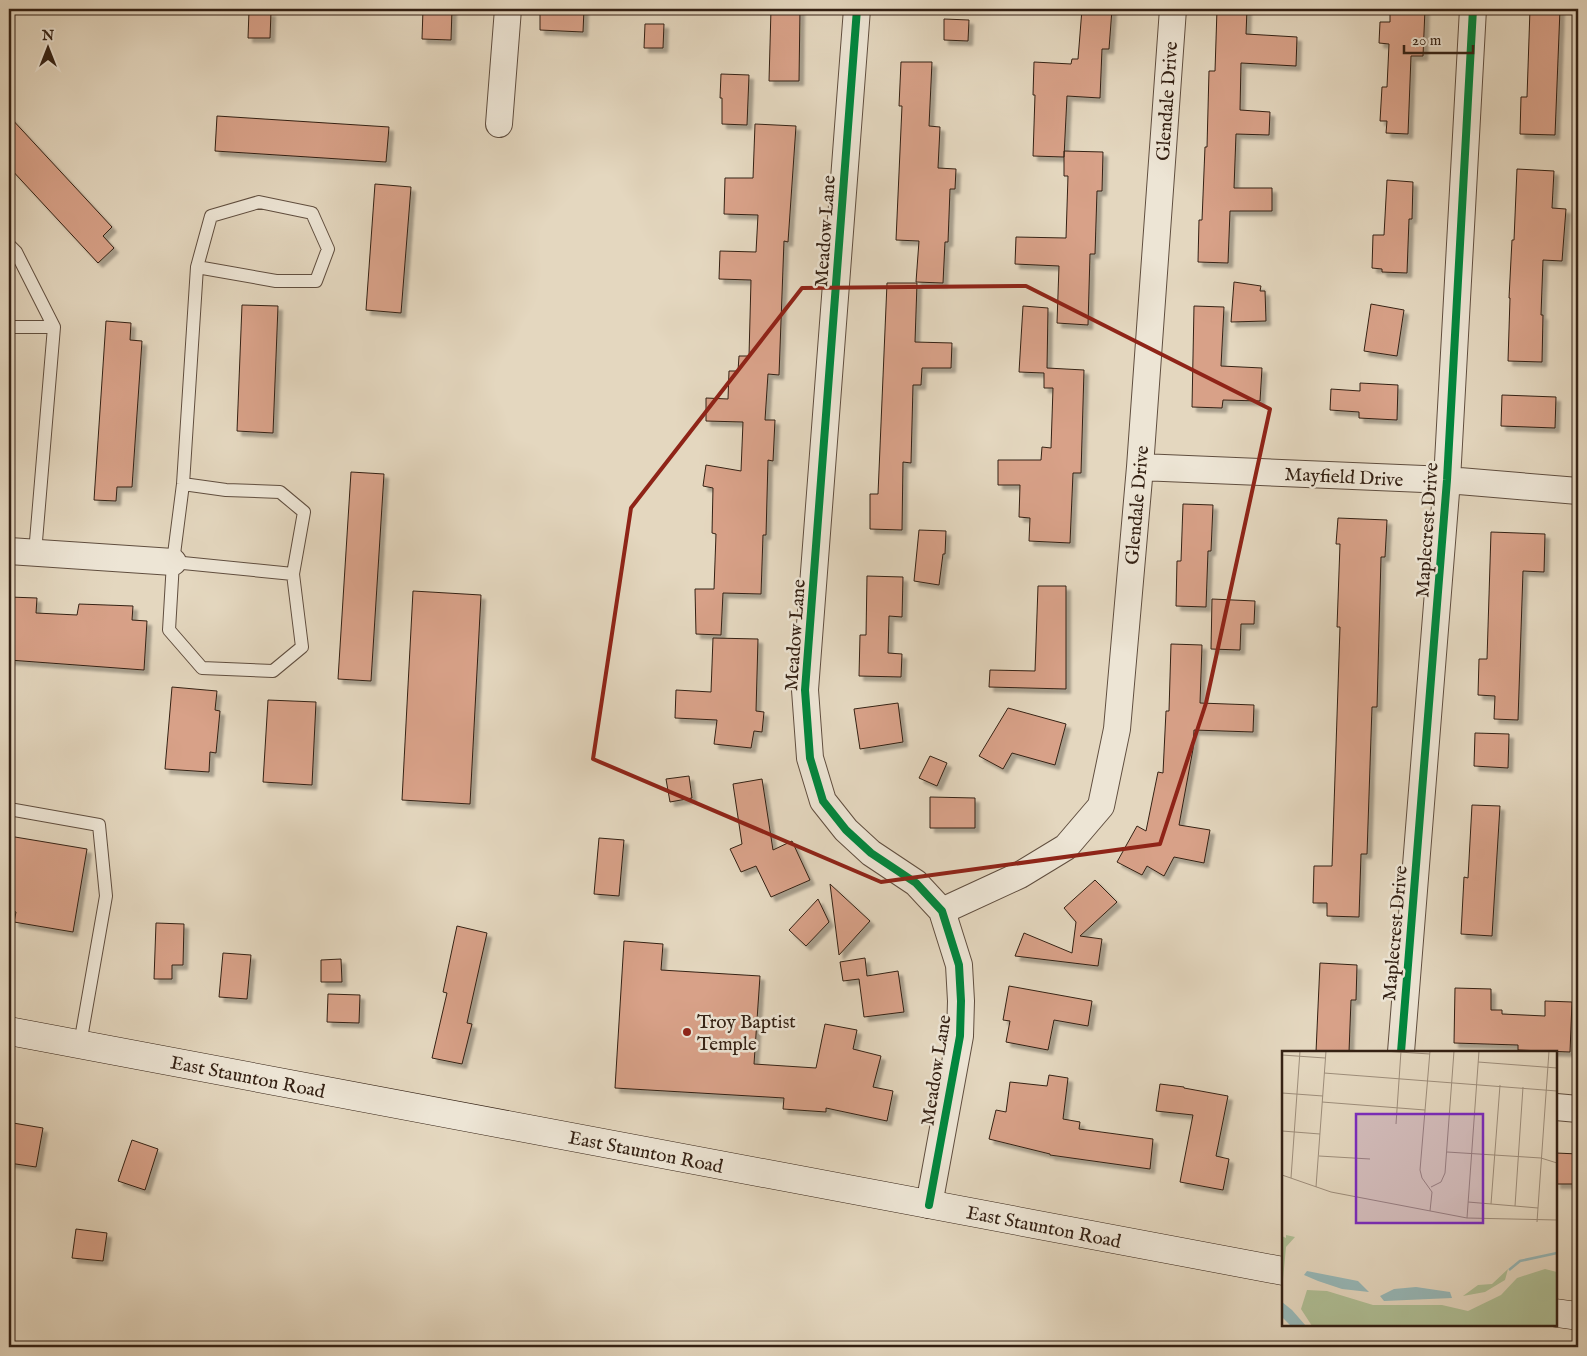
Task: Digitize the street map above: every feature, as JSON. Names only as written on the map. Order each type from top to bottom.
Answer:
[{"type":"main road","name":"East Staunton Road","points":[[9,1031],[1282,1271]]},
{"type":"main road","points":[[1557,1313],[1578,1316]]},
{"type":"street","points":[[499,124],[508,9]]},
{"type":"street","name":"Meadow Lane","points":[[857,9],[805,690],[810,758],[823,801],[846,830],[871,853],[916,883],[942,911],[959,965],[960,1036],[929,1205]]},
{"type":"street","name":"Glendale Drive","points":[[942,911],[1020,875],[1066,847],[1101,806],[1117,729],[1140,467],[1172,9]]},
{"type":"street","name":"Maplecrest Drive","points":[[1401,1051],[1447,480],[1473,9]]},
{"type":"street","name":"Mayfield Drive","points":[[1140,467],[1447,480],[1578,491]]},
{"type":"street","points":[[9,551],[173,562]]},
{"type":"street","points":[[1557,1107],[1578,1109]]},
{"type":"lane","points":[[183,484],[226,490],[280,492],[304,512],[293,574],[302,647],[273,671],[202,668],[169,630],[173,562],[183,484],[197,267],[211,216],[259,202],[312,212],[328,249],[316,281],[276,281],[197,267]]},
{"type":"lane","points":[[9,245],[16,252],[54,327],[35,552]]},
{"type":"lane","points":[[9,326],[54,327]]},
{"type":"lane","points":[[173,562],[293,574]]},
{"type":"lane","points":[[9,809],[100,825],[106,896],[80,1044]]},
{"type":"highlighted area","points":[[1026,286],[1270,409],[1206,703],[1160,844],[881,882],[593,759],[631,508],[802,288]]},
{"type":"building","points":[[423,9],[452,9],[451,40],[422,39]]},
{"type":"building","points":[[540,9],[584,9],[583,32],[540,30]]},
{"type":"building","points":[[771,9],[800,9],[799,81],[769,81]]},
{"type":"building","points":[[1082,9],[1112,9],[1109,49],[1102,49],[1100,98],[1067,96],[1064,157],[1033,156],[1034,62],[1071,64],[1072,59],[1078,59]]},
{"type":"building","points":[[1217,9],[1247,9],[1246,34],[1297,37],[1296,66],[1241,63],[1240,110],[1270,112],[1269,135],[1236,134],[1234,188],[1272,188],[1272,211],[1230,211],[1228,263],[1198,262],[1199,220],[1202,220],[1205,147],[1207,147],[1209,71],[1215,71]]},
{"type":"building","points":[[1390,9],[1425,9],[1423,56],[1411,56],[1408,134],[1386,133],[1387,121],[1380,121],[1382,87],[1387,87],[1389,44],[1379,43],[1380,22],[1390,22]]},
{"type":"building","points":[[1530,9],[1560,9],[1555,135],[1520,134],[1521,97],[1527,97]]},
{"type":"building","points":[[249,11],[271,12],[270,38],[248,38]]},
{"type":"building","points":[[944,19],[969,20],[968,41],[944,40]]},
{"type":"building","points":[[645,24],[664,24],[663,48],[644,48]]},
{"type":"building","points":[[901,62],[932,62],[929,126],[940,127],[938,168],[956,169],[955,189],[950,189],[948,242],[945,242],[943,283],[916,282],[919,241],[896,240],[902,106],[899,106]]},
{"type":"building","points":[[721,74],[749,75],[747,125],[722,124]]},
{"type":"building","points":[[9,116],[112,227],[103,236],[114,248],[98,263],[9,167]]},
{"type":"building","points":[[217,116],[389,127],[386,162],[215,151]]},
{"type":"building","points":[[755,124],[796,126],[788,242],[784,241],[779,375],[768,374],[765,420],[775,420],[773,461],[768,460],[766,535],[763,535],[761,594],[723,593],[721,635],[696,634],[695,589],[714,589],[716,534],[712,533],[713,488],[703,486],[706,465],[741,471],[743,422],[706,421],[706,398],[728,399],[729,371],[738,371],[739,356],[749,356],[751,280],[719,279],[720,251],[756,252],[758,215],[724,214],[725,178],[753,178]]},
{"type":"building","points":[[1064,151],[1103,152],[1102,191],[1097,191],[1095,254],[1090,254],[1088,325],[1057,323],[1059,266],[1015,264],[1016,237],[1066,238],[1068,176],[1064,176]]},
{"type":"building","points":[[1517,169],[1554,171],[1552,208],[1566,209],[1562,261],[1543,260],[1542,362],[1508,361],[1509,298]]},
{"type":"building","points":[[1387,180],[1413,182],[1412,219],[1409,219],[1407,273],[1382,272],[1382,269],[1372,268],[1373,235],[1384,235]]},
{"type":"building","points":[[375,184],[411,187],[401,313],[366,310]]},
{"type":"building","points":[[1234,282],[1261,286],[1260,291],[1265,291],[1266,321],[1231,322]]},
{"type":"building","points":[[887,283],[917,283],[915,342],[952,343],[951,368],[922,368],[921,385],[913,385],[911,463],[903,462],[902,530],[870,529],[870,494],[878,494]]},
{"type":"building","points":[[1371,304],[1404,310],[1397,356],[1364,351]]},
{"type":"building","points":[[242,305],[278,306],[273,433],[237,431]]},
{"type":"building","points":[[1023,306],[1048,308],[1047,368],[1084,370],[1081,473],[1073,473],[1070,543],[1029,541],[1030,518],[1019,517],[1020,485],[998,485],[998,460],[1041,460],[1042,447],[1051,448],[1053,388],[1044,388],[1044,373],[1019,372]]},
{"type":"building","points":[[1194,306],[1224,307],[1221,366],[1262,368],[1260,401],[1223,400],[1222,408],[1192,407]]},
{"type":"building","points":[[106,321],[131,323],[130,340],[142,341],[132,487],[117,487],[116,501],[94,500]]},
{"type":"building","points":[[1360,383],[1398,385],[1397,420],[1359,418],[1359,412],[1330,410],[1331,389],[1360,391]]},
{"type":"building","points":[[1502,395],[1556,397],[1555,428],[1501,426]]},
{"type":"building","points":[[351,472],[384,474],[371,681],[338,679]]},
{"type":"building","points":[[1183,504],[1213,505],[1211,551],[1208,551],[1206,607],[1176,606],[1177,561],[1181,561]]},
{"type":"building","points":[[1338,518],[1387,520],[1385,557],[1381,557],[1377,707],[1372,707],[1367,854],[1361,854],[1359,917],[1327,916],[1327,903],[1313,903],[1314,866],[1332,866],[1340,627],[1337,627],[1340,544],[1336,544]]},
{"type":"building","points":[[919,530],[946,531],[945,554],[943,554],[939,585],[914,581]]},
{"type":"building","points":[[1491,532],[1545,534],[1544,572],[1523,571],[1518,720],[1494,719],[1495,696],[1478,695],[1479,659],[1487,659]]},
{"type":"building","points":[[867,576],[903,577],[902,617],[889,616],[888,653],[902,654],[901,677],[859,676],[860,635],[866,635]]},
{"type":"building","points":[[1038,586],[1066,586],[1066,689],[989,687],[990,670],[1035,671]]},
{"type":"building","points":[[413,591],[481,595],[470,804],[402,800]]},
{"type":"building","points":[[9,597],[37,598],[36,613],[77,615],[79,604],[133,606],[132,620],[147,621],[144,670],[9,660]]},
{"type":"building","points":[[1212,599],[1255,601],[1254,624],[1241,624],[1240,650],[1211,649]]},
{"type":"building","points":[[713,638],[758,639],[756,711],[764,712],[762,732],[754,731],[751,748],[714,744],[717,720],[675,718],[676,690],[711,692]]},
{"type":"building","points":[[1171,644],[1202,645],[1200,703],[1254,705],[1253,732],[1194,730],[1193,749],[1179,825],[1210,830],[1204,863],[1174,857],[1164,876],[1147,866],[1142,875],[1117,862],[1137,826],[1146,831],[1158,772],[1163,773],[1166,711],[1169,711]]},
{"type":"building","points":[[172,687],[217,691],[215,710],[220,711],[216,753],[210,752],[209,772],[165,769]]},
{"type":"building","points":[[268,700],[316,702],[312,785],[263,782]]},
{"type":"building","points":[[898,703],[903,742],[860,749],[854,709]]},
{"type":"building","points":[[1008,708],[1066,724],[1055,765],[1012,753],[1003,769],[979,756]]},
{"type":"building","points":[[1475,733],[1509,734],[1508,768],[1474,766]]},
{"type":"building","points":[[930,756],[947,763],[937,786],[919,778]]},
{"type":"building","points":[[689,776],[692,798],[670,802],[666,779]]},
{"type":"building","points":[[762,779],[773,850],[792,841],[810,880],[771,897],[756,866],[741,872],[730,849],[742,844],[733,784]]},
{"type":"building","points":[[930,797],[975,798],[975,828],[930,828]]},
{"type":"building","points":[[1472,805],[1500,806],[1492,936],[1461,934],[1464,877],[1468,878]]},
{"type":"building","points":[[9,836],[87,849],[73,932],[14,922],[16,912],[9,910]]},
{"type":"building","points":[[599,838],[624,840],[619,896],[594,894]]},
{"type":"building","points":[[1095,880],[1117,902],[1080,936],[1102,939],[1098,966],[1015,956],[1024,933],[1072,953],[1076,922],[1064,908]]},
{"type":"building","points":[[830,884],[870,921],[839,955]]},
{"type":"building","points":[[818,899],[829,922],[806,946],[789,930]]},
{"type":"building","points":[[156,923],[184,924],[183,965],[172,965],[172,979],[154,979]]},
{"type":"building","points":[[457,926],[487,933],[467,1023],[472,1024],[462,1064],[432,1058],[447,993],[443,992]]},
{"type":"building","name":"Troy Baptist Temple","points":[[624,941],[663,944],[661,970],[760,976],[754,1064],[816,1068],[825,1024],[857,1030],[853,1049],[881,1056],[873,1087],[893,1091],[887,1121],[826,1108],[826,1112],[783,1109],[784,1098],[615,1088]]},
{"type":"building","points":[[223,953],[251,955],[247,999],[219,997]]},
{"type":"building","points":[[865,958],[867,976],[898,971],[904,1012],[864,1017],[859,979],[843,981],[840,962]]},
{"type":"building","points":[[341,959],[342,982],[321,982],[321,960]]},
{"type":"building","points":[[1320,963],[1357,965],[1356,1000],[1351,1000],[1349,1051],[1316,1051]]},
{"type":"building","points":[[1009,986],[1092,1001],[1088,1026],[1054,1020],[1048,1050],[1006,1042],[1010,1021],[1003,1020]]},
{"type":"building","points":[[1455,988],[1491,989],[1491,1010],[1502,1010],[1502,1014],[1545,1016],[1545,1001],[1572,1002],[1570,1052],[1518,1050],[1518,1045],[1454,1043]]},
{"type":"building","points":[[328,994],[360,995],[359,1023],[327,1022]]},
{"type":"building","points":[[1049,1075],[1068,1078],[1063,1119],[1080,1122],[1079,1129],[1153,1139],[1150,1169],[1050,1155],[989,1139],[996,1110],[1006,1112],[1010,1082],[1047,1086]]},
{"type":"building","points":[[1160,1084],[1228,1096],[1216,1156],[1229,1159],[1223,1190],[1180,1182],[1193,1115],[1156,1111]]},
{"type":"building","points":[[13,1123],[43,1128],[36,1167],[9,1163],[9,1128],[12,1128]]},
{"type":"building","points":[[132,1140],[158,1149],[145,1190],[118,1181]]},
{"type":"building","points":[[1557,1153],[1578,1154],[1578,1184],[1557,1184]]},
{"type":"building","points":[[76,1229],[107,1233],[103,1261],[72,1258]]},
{"type":"cycle path","points":[[857,9],[805,690],[810,758],[823,801],[846,830],[871,853],[916,883],[942,911],[959,965],[960,1036],[929,1205]]},
{"type":"cycle path","points":[[1401,1051],[1447,480],[1473,9]]},
{"type":"place","name":"Troy Baptist Temple","points":[[687,1032]]}]
